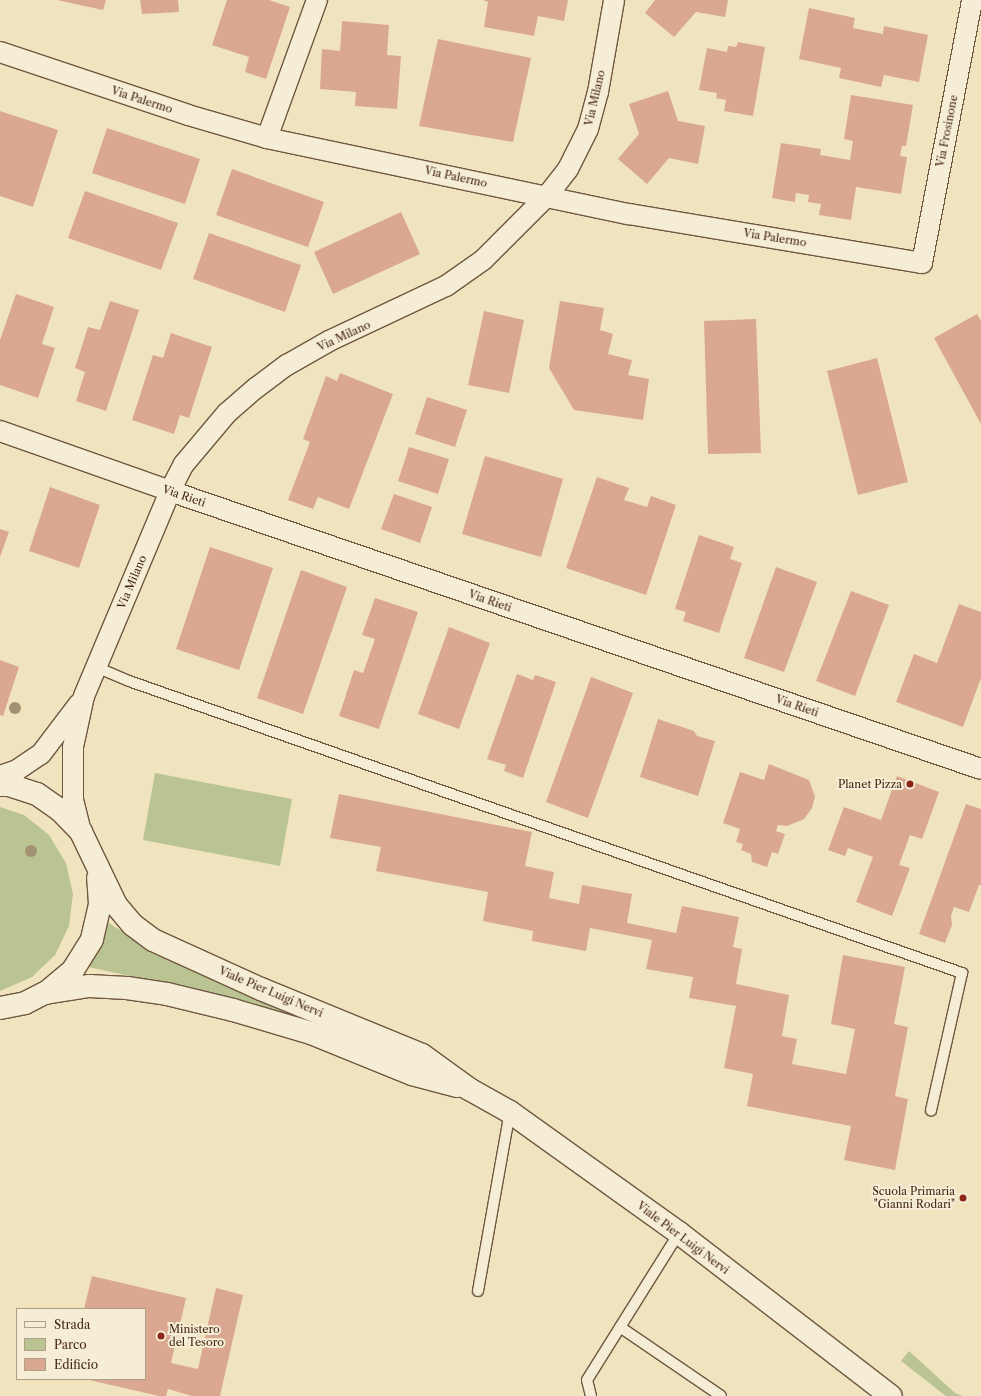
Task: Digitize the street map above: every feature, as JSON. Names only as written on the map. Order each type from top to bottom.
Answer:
[{"type":"street","points":[[267,138],[317,0]]},
{"type":"street","name":"Via Milano","points":[[81,832],[73,799],[73,747],[84,696],[170,492],[184,464],[206,436],[227,414],[256,388],[287,365],[329,341],[394,312],[446,286],[483,260],[547,196],[568,169],[588,129],[598,92],[614,0]]},
{"type":"street","name":"Via Frosinone","points":[[922,263],[972,0]]},
{"type":"street","name":"Via Palermo","points":[[0,52],[188,115],[267,138],[629,214],[922,263]]},
{"type":"street","name":"Via Rieti","points":[[0,431],[170,492],[981,769]]},
{"type":"street","name":"Via Milano","points":[[0,776],[17,770],[41,754],[84,696]]},
{"type":"street","name":"Viale Pier Luigi Nervi","points":[[0,785],[9,785],[37,794],[61,811],[81,832],[116,905],[133,926],[153,940],[261,989],[422,1055],[470,1089],[510,1112],[679,1233],[891,1396]]},
{"type":"street","name":"Viale Pier Luigi Nervi","points":[[1,1010],[25,1003],[45,993],[73,970],[92,939],[100,904],[97,867]]},
{"type":"street","name":"Viale Pier Luigi Nervi","points":[[45,993],[89,986],[127,988],[167,994],[233,1010],[311,1033],[412,1074],[470,1089]]},
{"type":"lane","points":[[96,668],[136,684],[962,973],[931,1111]]},
{"type":"lane","points":[[478,1291],[510,1112]]},
{"type":"lane","points":[[591,1396],[587,1380],[679,1233]]},
{"type":"lane","points":[[620,1327],[721,1396]]},
{"type":"green space","points":[[155,773],[292,799],[280,866],[143,840]]},
{"type":"green space","points":[[0,807],[24,815],[49,835],[66,863],[73,894],[69,926],[55,955],[32,977],[0,991]]},
{"type":"green space","points":[[103,919],[127,935],[415,1059],[434,1075],[254,1003],[84,966]]},
{"type":"green space","points":[[909,1351],[955,1393],[963,1396],[946,1396],[901,1361]]},
{"type":"building","points":[[57,0],[106,0],[103,10]]},
{"type":"building","points":[[140,0],[178,0],[179,12],[142,14]]},
{"type":"building","points":[[227,0],[269,0],[290,7],[266,79],[245,72],[249,57],[212,45]]},
{"type":"building","points":[[483,0],[568,0],[564,21],[538,16],[534,36],[484,27],[488,2]]},
{"type":"building","points":[[655,0],[728,0],[725,17],[696,12],[674,37],[645,13]]},
{"type":"building","points":[[809,8],[855,18],[853,28],[883,34],[884,26],[928,35],[919,82],[884,75],[881,87],[839,78],[841,68],[799,59]]},
{"type":"building","points":[[342,21],[389,25],[387,55],[401,56],[397,109],[355,106],[356,92],[320,89],[322,49],[340,51]]},
{"type":"building","points":[[438,39],[531,58],[513,142],[419,126]]},
{"type":"building","points":[[738,42],[765,47],[753,116],[724,111],[726,100],[716,98],[717,93],[699,90],[707,48],[727,52],[728,46],[736,47]]},
{"type":"building","points":[[668,91],[678,121],[705,126],[698,164],[669,158],[647,184],[618,159],[639,134],[629,104]]},
{"type":"building","points":[[851,95],[913,105],[906,146],[902,146],[900,156],[907,157],[901,194],[856,187],[851,220],[819,215],[821,204],[808,202],[809,195],[796,193],[795,202],[772,198],[781,143],[821,149],[820,155],[850,160],[853,141],[844,139]]},
{"type":"building","points":[[0,111],[58,130],[33,207],[0,196]]},
{"type":"building","points":[[107,128],[200,159],[185,204],[92,173]]},
{"type":"building","points":[[232,169],[324,202],[308,247],[216,215]]},
{"type":"building","points":[[85,191],[178,223],[161,270],[68,238]]},
{"type":"building","points":[[401,212],[420,254],[333,294],[314,252]]},
{"type":"building","points":[[209,233],[301,265],[285,312],[193,279]]},
{"type":"building","points":[[16,294],[54,307],[42,344],[55,348],[38,398],[0,385],[0,340]]},
{"type":"building","points":[[110,301],[139,310],[106,411],[76,401],[85,372],[75,368],[88,327],[100,330]]},
{"type":"building","points":[[560,301],[604,308],[600,330],[613,334],[608,354],[632,360],[628,375],[649,379],[643,420],[574,410],[549,368]]},
{"type":"building","points":[[484,311],[524,320],[509,393],[468,385]]},
{"type":"building","points":[[977,314],[981,321],[981,424],[934,338]]},
{"type":"building","points":[[756,319],[761,453],[708,454],[704,321]]},
{"type":"building","points":[[171,333],[212,347],[189,418],[180,415],[174,434],[132,420],[153,355],[163,358]]},
{"type":"building","points":[[877,358],[908,482],[858,495],[827,371]]},
{"type":"building","points":[[340,373],[393,394],[349,509],[318,497],[313,509],[288,500],[310,442],[303,439],[326,376],[337,381]]},
{"type":"building","points":[[427,397],[467,410],[455,447],[415,434]]},
{"type":"building","points":[[409,447],[449,459],[438,494],[398,481]]},
{"type":"building","points":[[485,456],[563,479],[541,557],[462,534]]},
{"type":"building","points":[[597,477],[629,488],[624,500],[647,507],[651,496],[676,505],[646,595],[566,568]]},
{"type":"building","points":[[50,487],[100,505],[79,568],[29,551]]},
{"type":"building","points":[[394,494],[432,507],[420,543],[381,529]]},
{"type":"building","points":[[0,529],[9,532],[0,557]]},
{"type":"building","points":[[699,535],[734,547],[730,559],[742,563],[719,633],[683,621],[686,612],[675,609]]},
{"type":"building","points":[[210,547],[273,568],[239,670],[176,649]]},
{"type":"building","points":[[776,567],[817,582],[784,672],[744,658]]},
{"type":"building","points":[[301,570],[347,587],[303,714],[257,698]]},
{"type":"building","points":[[851,591],[889,605],[855,696],[816,681]]},
{"type":"building","points":[[375,598],[418,612],[379,729],[339,716],[354,670],[363,673],[375,639],[362,635]]},
{"type":"building","points":[[959,604],[981,612],[981,678],[963,727],[896,702],[914,654],[937,663]]},
{"type":"building","points":[[449,627],[490,643],[459,729],[418,714]]},
{"type":"building","points":[[0,660],[19,667],[3,716],[0,715]]},
{"type":"building","points":[[517,674],[533,680],[535,675],[556,682],[523,778],[504,771],[506,765],[487,759]]},
{"type":"building","points":[[591,677],[633,693],[588,818],[546,802]]},
{"type":"building","points":[[658,719],[694,731],[697,736],[715,741],[698,796],[640,777]]},
{"type":"building","points":[[769,764],[809,780],[815,797],[812,808],[804,819],[787,826],[778,825],[776,831],[785,834],[778,854],[772,852],[767,867],[752,862],[751,854],[741,850],[743,844],[736,842],[740,829],[723,823],[740,772],[764,780]]},
{"type":"building","points":[[897,776],[939,792],[922,839],[910,835],[899,865],[910,868],[892,916],[856,902],[873,857],[848,848],[845,856],[828,850],[844,807],[881,820]]},
{"type":"building","points":[[339,794],[532,832],[525,866],[554,872],[549,898],[579,904],[582,885],[632,894],[627,923],[676,933],[682,906],[739,917],[733,947],[742,949],[736,984],[789,995],[782,1036],[797,1039],[792,1064],[846,1074],[855,1029],[831,1024],[843,955],[905,967],[894,1024],[908,1027],[895,1096],[908,1099],[895,1170],[844,1160],[851,1126],[747,1106],[753,1074],[724,1068],[736,1006],[689,998],[693,977],[646,969],[652,940],[590,928],[586,951],[532,941],[533,931],[483,921],[488,892],[376,871],[381,847],[330,838]]},
{"type":"building","points":[[966,804],[981,809],[981,885],[979,885],[969,912],[954,907],[951,916],[952,925],[945,943],[919,934]]},
{"type":"building","name":"Ministero del Tesoro","points":[[92,1276],[186,1298],[171,1363],[198,1369],[216,1288],[243,1295],[220,1396],[192,1396],[168,1389],[166,1396],[159,1396],[89,1380],[146,1380],[146,1308],[84,1308]]},
{"type":"place","name":"Planet Pizza","points":[[910,784]]},
{"type":"place","name":"Scuola Primaria \"Gianni Rodari\"","points":[[963,1198]]},
{"type":"place","name":"Ministero del Tesoro","points":[[161,1336]]}]
